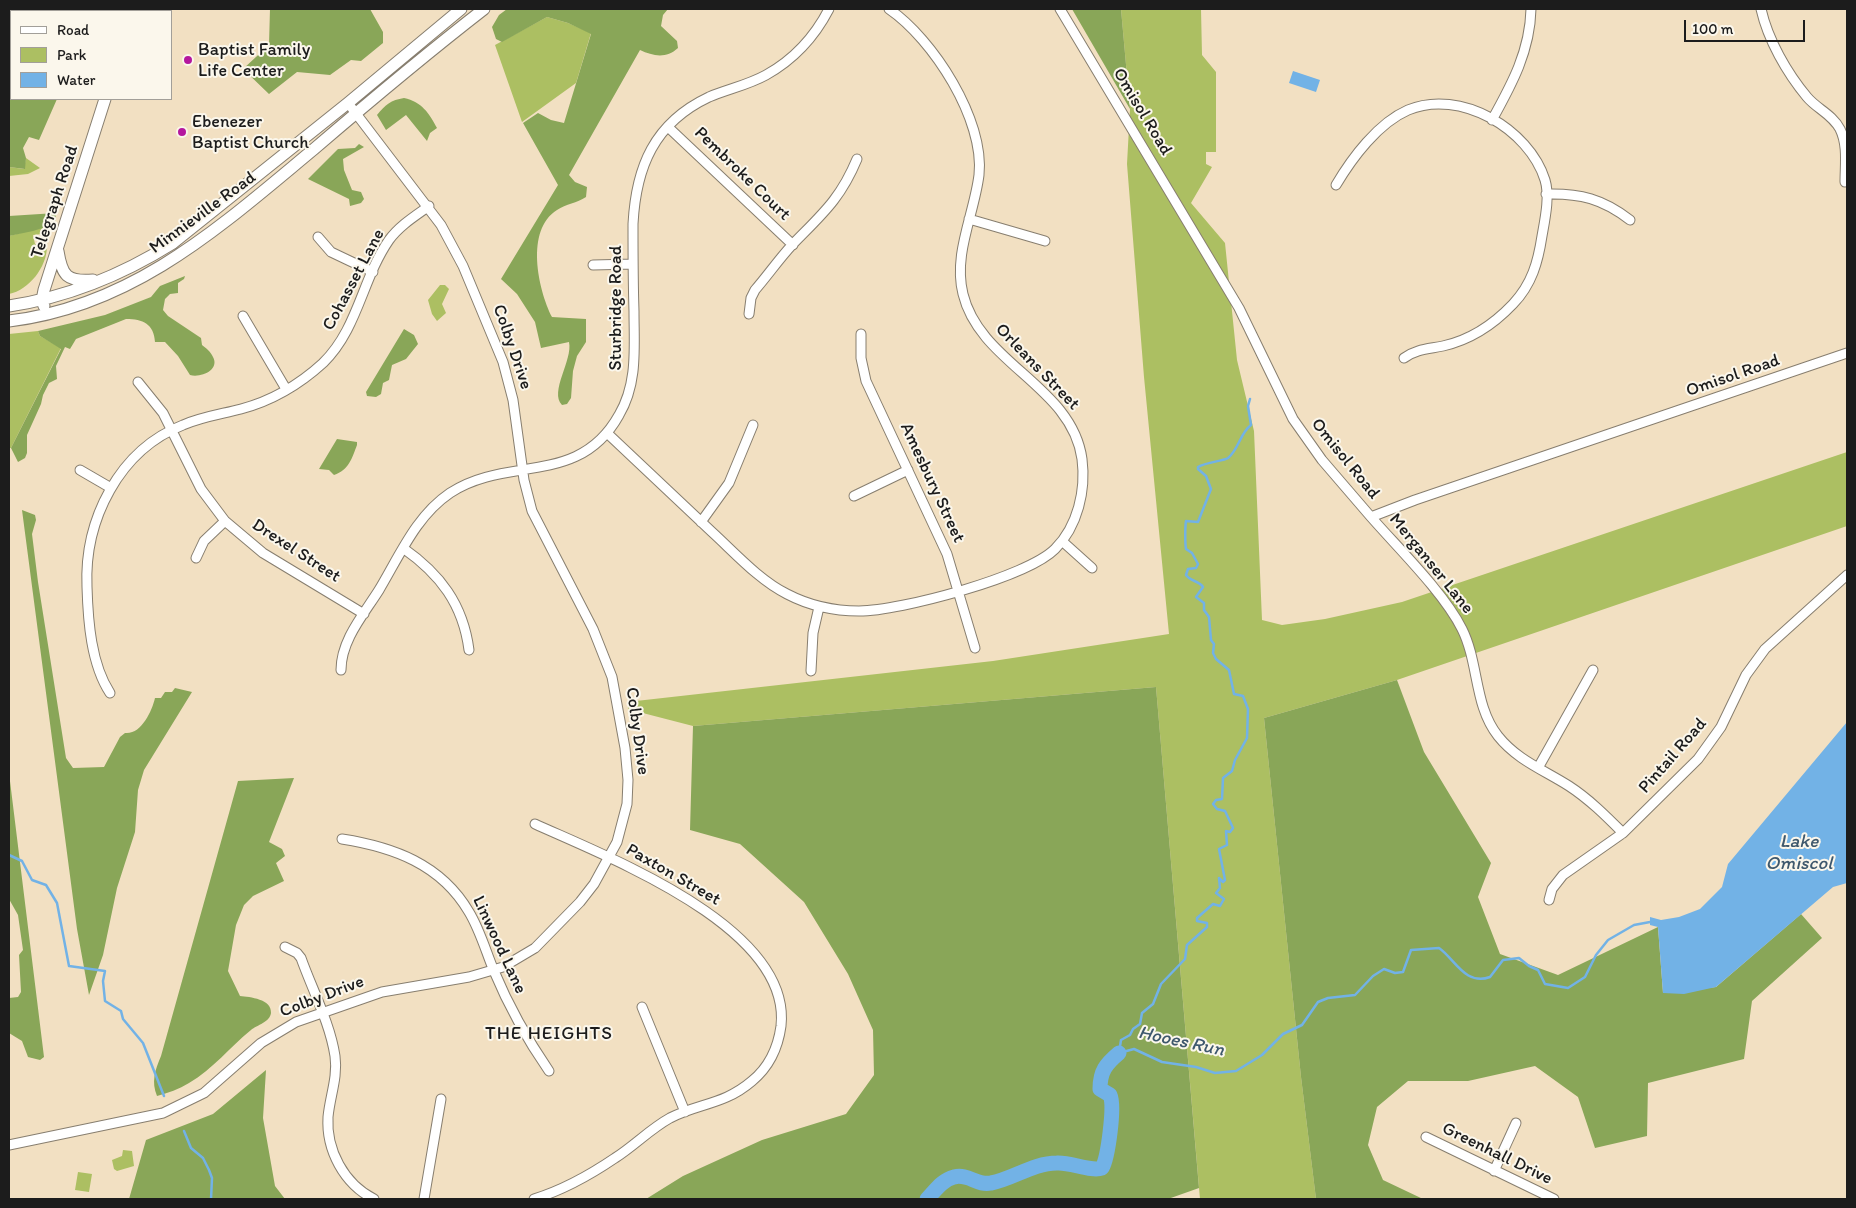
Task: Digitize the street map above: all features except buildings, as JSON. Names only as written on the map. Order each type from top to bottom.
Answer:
[{"type":"main road","name":"Minnieville Road","points":[[9,306],[42,300],[106,279],[142,262],[173,243],[348,103],[461,9]]},
{"type":"main road","name":"Minnieville Road","points":[[9,321],[47,315],[80,306],[120,290],[192,246],[247,204],[484,9]]},
{"type":"main road","name":"Telegraph Road","points":[[42,300],[105,100]]},
{"type":"main road","points":[[58,250],[61,268],[70,278],[81,281],[106,279]]},
{"type":"main road","points":[[9,314],[33,310],[42,300],[47,315]]},
{"type":"street","name":"Sturbridge Road","points":[[341,670],[346,644],[420,521],[452,493],[469,483],[490,476],[552,466],[572,459],[595,445],[606,433],[625,403],[633,378],[634,204],[642,165],[668,127],[690,108],[707,98],[753,82],[778,68],[801,48],[829,9]]},
{"type":"street","name":"Orleans Street","points":[[606,433],[701,522],[774,586],[802,601],[819,607],[841,610],[878,610],[958,590],[991,581],[1033,565],[1054,551],[1062,541],[1075,519],[1082,488],[1082,463],[1079,443],[1067,418],[1032,382],[994,348],[976,325],[967,307],[960,282],[960,268],[979,163],[979,149],[971,122],[958,95],[932,52],[910,26],[889,9]]},
{"type":"street","name":"Omisol Road","points":[[1060,9],[1239,308],[1293,419],[1322,460],[1372,517],[1415,500],[1847,353]]},
{"type":"street","points":[[1492,120],[1520,66],[1529,32],[1531,9]]},
{"type":"street","points":[[1761,9],[1769,34],[1792,76],[1807,97],[1827,113],[1839,128],[1845,148],[1845,182]]},
{"type":"street","name":"Colby Drive","points":[[9,1144],[143,1118],[171,1110],[204,1093],[268,1037],[296,1022],[382,992],[494,971],[525,955],[550,934],[594,884],[617,842],[624,818],[628,780],[626,748],[616,691],[608,662],[594,629],[532,511],[523,470],[515,409],[504,362],[463,266],[429,206],[348,103]]},
{"type":"street","points":[[1336,185],[1352,160],[1383,126],[1406,111],[1429,104],[1469,109],[1492,120],[1525,144],[1541,168],[1546,182],[1545,220],[1538,258],[1523,293],[1498,318],[1471,336],[1443,346],[1419,349],[1404,358]]},
{"type":"street","name":"Pembroke Court","points":[[668,127],[793,245]]},
{"type":"street","name":"Pembroke Court","points":[[748,314],[755,290],[793,245],[822,217],[834,201],[857,159]]},
{"type":"street","points":[[1546,194],[1566,193],[1593,198],[1630,220]]},
{"type":"street","name":"Cohasset Lane","points":[[110,693],[97,665],[86,579],[94,528],[111,488],[138,453],[157,438],[192,421],[256,405],[286,389],[320,365],[338,346],[358,310],[373,272],[393,236],[429,206]]},
{"type":"street","points":[[969,219],[1046,241]]},
{"type":"street","points":[[318,237],[331,252],[373,272]]},
{"type":"street","points":[[593,265],[633,264]]},
{"type":"street","points":[[243,316],[286,389]]},
{"type":"street","name":"Amesbury Street","points":[[861,334],[861,358],[866,382],[947,554],[974,648]]},
{"type":"street","name":"Drexel Street","points":[[138,382],[158,405],[201,489],[225,521],[263,553],[364,614]]},
{"type":"street","points":[[701,522],[729,484],[753,425]]},
{"type":"street","points":[[80,470],[111,488]]},
{"type":"street","points":[[854,496],[908,470]]},
{"type":"street","name":"Merganser Lane","points":[[1372,517],[1443,600],[1462,629],[1471,652],[1485,711],[1496,734],[1514,753],[1589,801],[1623,833]]},
{"type":"street","points":[[196,558],[204,541],[225,521]]},
{"type":"street","points":[[1062,541],[1092,568]]},
{"type":"street","points":[[403,548],[432,571],[454,598],[464,623],[469,650]]},
{"type":"street","name":"Pintail Road","points":[[1549,900],[1552,889],[1562,875],[1623,833],[1710,743],[1727,716],[1746,675],[1765,649],[1847,575]]},
{"type":"street","points":[[811,671],[813,633],[819,607]]},
{"type":"street","points":[[1538,768],[1593,670]]},
{"type":"street","name":"Paxton Street","points":[[534,1199],[588,1175],[615,1158],[658,1125],[685,1112],[724,1100],[739,1091],[763,1070],[772,1058],[780,1036],[782,1021],[778,996],[764,966],[747,946],[718,919],[681,895],[609,858],[535,824]]},
{"type":"street","name":"Linwood Lane","points":[[342,839],[400,853],[418,861],[444,880],[470,914],[520,1026],[548,1071]]},
{"type":"street","points":[[285,947],[297,953],[301,958],[333,1045],[336,1059],[335,1087],[328,1118],[331,1146],[336,1160],[349,1180],[374,1199]]},
{"type":"street","points":[[642,1007],[685,1112]]},
{"type":"street","points":[[424,1199],[442,1099]]},
{"type":"street","points":[[1494,1171],[1516,1123]]},
{"type":"street","name":"Greenhall Drive","points":[[1426,1137],[1554,1199]]},
{"type":"green space","points":[[9,9],[116,9],[10,10],[10,100],[57,100],[39,140],[29,137],[23,148],[26,158],[25,169],[9,167]]},
{"type":"green space","points":[[270,9],[370,9],[383,32],[383,43],[361,61],[351,60],[330,75],[297,72],[269,94],[243,69],[269,45]]},
{"type":"green space","points":[[507,9],[668,9],[663,15],[661,26],[677,41],[678,48],[664,55],[650,54],[640,50],[569,175],[575,182],[587,187],[586,197],[557,210],[547,219],[541,231],[537,260],[539,276],[542,291],[552,317],[586,319],[586,342],[577,356],[573,371],[571,398],[567,404],[562,405],[558,392],[568,358],[569,342],[541,348],[535,322],[517,294],[501,279],[558,185],[523,123],[538,113],[551,120],[564,123],[591,34],[568,23],[547,17],[502,42],[496,39],[492,27],[499,15]]},
{"type":"green space","points":[[1072,9],[1121,9],[1130,109]]},
{"type":"green space","points":[[1121,9],[1201,9],[1202,55],[1216,72],[1216,152],[1206,152],[1206,164],[1212,167],[1191,203],[1225,243],[1237,360],[1254,431],[1262,620],[1282,625],[1325,619],[1402,602],[1847,452],[1847,526],[1397,680],[1264,718],[1301,1077],[1316,1199],[1200,1199],[1156,687],[693,726],[635,711],[629,712],[627,702],[993,661],[1169,634],[1144,377],[1127,164],[1130,109]]},
{"type":"green space","points":[[547,17],[568,23],[591,33],[576,83],[522,122],[495,45]]},
{"type":"green space","points":[[404,98],[420,105],[437,128],[430,133],[427,141],[406,115],[386,130],[377,115],[383,108],[395,100]]},
{"type":"green space","points":[[359,144],[364,147],[343,159],[344,170],[352,190],[361,192],[364,199],[361,203],[350,206],[349,199],[308,179],[338,149],[355,148]]},
{"type":"green space","points":[[26,158],[40,168],[28,174],[9,176],[9,167],[24,169]]},
{"type":"green space","points":[[56,213],[55,224],[9,236],[9,216]]},
{"type":"green space","points":[[55,224],[49,233],[33,235],[35,244],[47,246],[44,262],[36,276],[23,288],[9,294],[9,236]]},
{"type":"green space","points":[[185,276],[178,283],[178,293],[170,294],[165,299],[163,310],[168,316],[201,338],[202,345],[213,357],[214,366],[212,369],[204,374],[190,375],[178,356],[165,342],[155,342],[150,327],[138,320],[126,319],[76,339],[70,349],[65,347],[56,366],[57,379],[49,383],[43,395],[27,435],[27,453],[25,458],[18,462],[11,448],[61,349],[40,336],[38,331],[105,315],[151,297],[160,286]]},
{"type":"green space","points":[[440,285],[445,285],[449,289],[442,304],[446,313],[437,321],[432,314],[428,300]]},
{"type":"green space","points":[[404,329],[414,335],[418,344],[406,359],[392,365],[389,380],[383,383],[381,394],[376,397],[367,396],[366,392]]},
{"type":"green space","points":[[38,331],[40,336],[61,348],[11,448],[9,448],[9,334]]},
{"type":"green space","points":[[337,439],[357,442],[357,445],[347,467],[334,475],[329,470],[319,469]]},
{"type":"green space","points":[[22,510],[35,515],[36,520],[32,534],[38,582],[66,758],[73,768],[104,767],[120,737],[125,733],[131,733],[136,730],[145,721],[155,698],[161,698],[165,692],[172,692],[175,688],[192,692],[144,770],[138,790],[135,832],[117,888],[103,955],[89,995],[77,929]]},
{"type":"green space","points":[[1397,680],[1424,752],[1491,863],[1478,897],[1500,954],[1558,975],[1658,927],[1663,993],[1716,987],[1801,914],[1822,938],[1752,1001],[1744,1059],[1648,1083],[1647,1136],[1595,1148],[1578,1097],[1535,1066],[1468,1081],[1408,1081],[1377,1107],[1368,1145],[1383,1180],[1423,1199],[1316,1199],[1301,1077],[1264,718]]},
{"type":"green space","points":[[1156,687],[1199,1188],[1168,1199],[646,1199],[683,1176],[762,1140],[846,1114],[874,1075],[873,1030],[848,974],[804,902],[740,844],[690,830],[693,726]]},
{"type":"green space","points":[[9,773],[44,1057],[40,1060],[28,1057],[22,1041],[9,1033],[9,998],[18,997],[21,992],[19,955],[23,950],[18,915],[9,899]]},
{"type":"green space","points":[[294,778],[269,842],[282,849],[285,856],[276,863],[284,881],[253,896],[244,905],[236,925],[228,971],[240,996],[264,1002],[270,1008],[270,1016],[266,1021],[251,1030],[214,1065],[198,1077],[177,1089],[157,1096],[154,1086],[156,1071],[238,781]]},
{"type":"green space","points":[[266,1070],[263,1118],[275,1186],[285,1199],[129,1199],[146,1140],[213,1114]]},
{"type":"green space","points":[[123,1150],[132,1151],[134,1166],[117,1171],[114,1169],[112,1160],[122,1156]]},
{"type":"green space","points":[[78,1172],[92,1174],[89,1192],[75,1190]]},
{"type":"water","points":[[1293,71],[1320,80],[1316,92],[1289,83]]},
{"type":"water","name":"Lake Omiscol","points":[[1847,722],[1847,883],[1833,887],[1716,987],[1684,994],[1663,993],[1658,927],[1650,925],[1650,917],[1661,920],[1679,917],[1700,909],[1722,887],[1728,864]]},
{"type":"waterway","points":[[1119,1053],[1121,1040],[1130,1035],[1133,1029],[1140,1024],[1142,1013],[1153,1004],[1161,984],[1185,959],[1187,945],[1207,927],[1207,923],[1197,921],[1197,918],[1213,904],[1220,906],[1224,899],[1216,893],[1220,888],[1219,878],[1223,882],[1225,880],[1219,849],[1227,845],[1226,831],[1230,832],[1233,828],[1225,811],[1217,809],[1213,804],[1216,800],[1222,799],[1223,778],[1232,771],[1235,760],[1247,738],[1248,709],[1243,696],[1234,694],[1229,670],[1216,659],[1213,653],[1214,644],[1211,640],[1209,617],[1204,610],[1204,603],[1196,597],[1203,587],[1186,575],[1188,569],[1196,568],[1198,564],[1192,553],[1186,549],[1185,527],[1186,521],[1198,522],[1211,489],[1206,476],[1198,467],[1226,459],[1232,454],[1244,432],[1251,425],[1248,406],[1250,399]]},
{"type":"waterway","points":[[9,855],[22,861],[32,880],[46,885],[57,903],[69,966],[105,971],[103,981],[105,1001],[121,1011],[123,1019],[143,1043],[164,1096]]},
{"type":"waterway","name":"Hooes Run","points":[[1119,1053],[1134,1049],[1162,1062],[1196,1067],[1215,1073],[1236,1071],[1262,1055],[1283,1034],[1302,1025],[1318,1002],[1328,998],[1355,995],[1373,976],[1384,969],[1395,973],[1403,972],[1411,950],[1439,948],[1467,975],[1481,979],[1490,977],[1503,960],[1519,958],[1538,970],[1545,984],[1568,988],[1585,977],[1596,955],[1608,940],[1634,925],[1650,922]]},
{"type":"waterway","name":"Hooes Run","points":[[927,1199],[942,1183],[950,1178],[959,1176],[981,1183],[991,1183],[1031,1168],[1048,1164],[1062,1163],[1093,1169],[1102,1168],[1108,1143],[1112,1110],[1110,1095],[1100,1089],[1100,1083],[1105,1068],[1119,1053]]},
{"type":"waterway","points":[[184,1131],[191,1148],[203,1158],[209,1170],[212,1178],[211,1199]]},
{"type":"place","name":"Baptist Family Life Center","points":[[188,60]]},
{"type":"place","name":"Ebenezer Baptist Church","points":[[182,132]]},
{"type":"district","name":"THE HEIGHTS","points":[[549,1034]]}]
